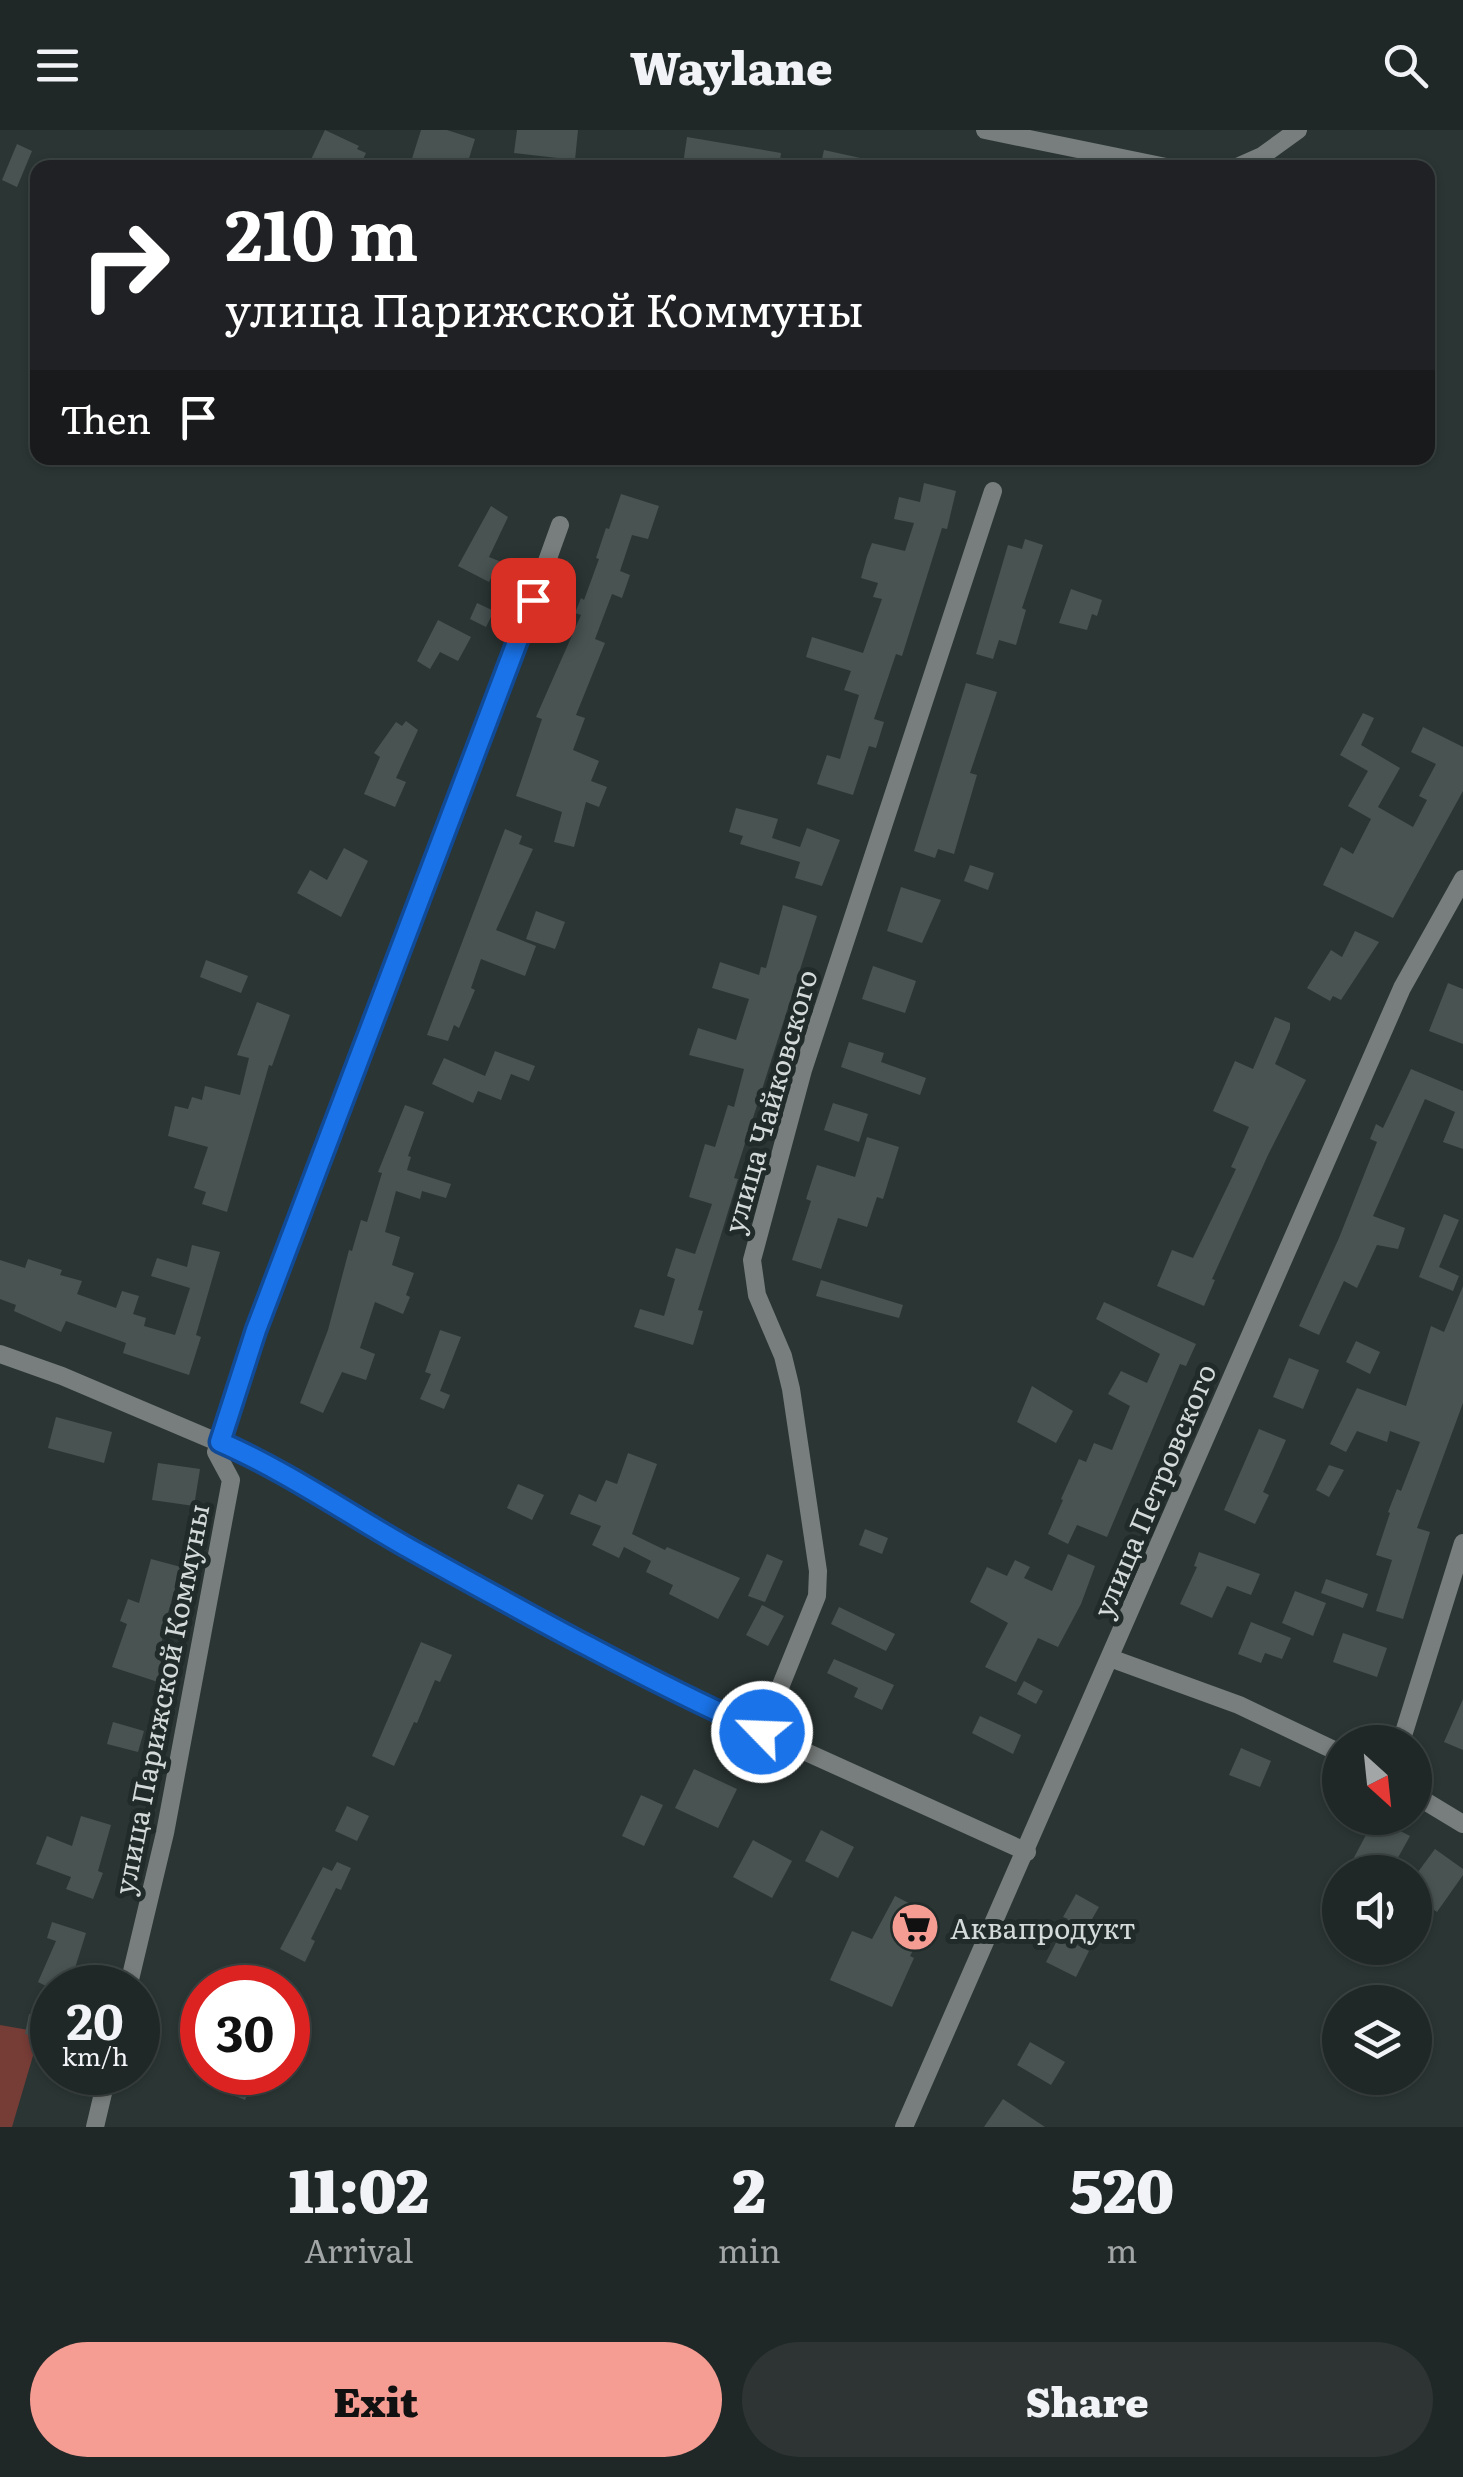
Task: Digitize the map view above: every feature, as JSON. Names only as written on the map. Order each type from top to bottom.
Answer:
[{"type":"street","points":[[984,130],[1132,160]]},
{"type":"street","points":[[1253,160],[1298,130]]},
{"type":"street","name":"улица Чайковского","points":[[762,1732],[816,1596],[818,1571],[787,1372],[757,1294],[752,1260],[803,1070],[993,491]]},
{"type":"street","name":"улица Парижской Коммуны","points":[[133,1965],[165,1833],[231,1480],[216,1452],[256,1330],[560,525]]},
{"type":"street","name":"улица Петровского","points":[[904,2127],[1402,988],[1463,879]]},
{"type":"street","points":[[0,1354],[62,1376],[248,1455],[666,1689],[1026,1852]]},
{"type":"street","points":[[1406,1725],[1463,1543]]},
{"type":"street","points":[[1110,1658],[1239,1704],[1322,1744]]},
{"type":"street","points":[[1432,1805],[1463,1824]]},
{"type":"street","points":[[95,2127],[103,2095]]},
{"type":"shaded area","points":[[0,2025],[30,2030],[30,2066],[12,2127],[0,2127]]},
{"type":"building","points":[[325,130],[366,153],[363,160],[311,160]]},
{"type":"building","points":[[421,130],[447,130],[475,139],[468,160],[412,160]]},
{"type":"building","points":[[517,130],[578,130],[575,160],[514,153]]},
{"type":"building","points":[[687,137],[781,153],[780,160],[684,160]]},
{"type":"building","points":[[17,144],[32,151],[17,187],[2,180]]},
{"type":"building","points":[[824,150],[869,160],[822,160]]},
{"type":"building","points":[[924,483],[956,491],[947,529],[942,528],[902,656],[896,654],[874,719],[884,722],[876,748],[869,746],[853,795],[817,784],[827,755],[840,759],[859,695],[844,690],[851,671],[806,657],[812,637],[863,653],[882,599],[873,597],[878,583],[861,578],[867,556],[872,543],[905,551],[914,523],[894,519],[899,497],[920,502]]},
{"type":"building","points":[[621,494],[659,506],[648,539],[632,535],[620,571],[630,575],[622,598],[612,594],[595,639],[605,643],[576,715],[585,718],[573,750],[599,761],[591,781],[607,787],[599,807],[586,802],[574,847],[554,842],[562,812],[516,796],[542,719],[536,717],[581,615],[575,613],[581,598],[584,600]]},
{"type":"building","points":[[491,506],[508,517],[489,557],[499,561],[489,582],[458,566]]},
{"type":"building","points":[[1025,539],[1043,545],[1022,608],[1026,610],[1016,645],[999,640],[993,659],[976,654],[1008,545],[1022,549]]},
{"type":"building","points":[[1071,589],[1102,600],[1087,630],[1059,623]]},
{"type":"building","points":[[477,603],[494,611],[486,627],[470,619]]},
{"type":"building","points":[[438,620],[471,637],[458,661],[440,652],[430,669],[417,661]]},
{"type":"building","points":[[966,683],[997,692],[970,773],[977,775],[954,854],[938,849],[935,858],[914,851]]},
{"type":"building","points":[[1363,713],[1374,718],[1361,745],[1400,768],[1378,807],[1413,827],[1427,800],[1419,796],[1436,764],[1411,752],[1423,727],[1463,747],[1463,791],[1393,918],[1323,885],[1341,847],[1353,854],[1371,819],[1348,806],[1368,771],[1340,755]]},
{"type":"building","points":[[406,721],[418,730],[396,778],[406,782],[395,807],[364,794],[380,757],[374,753],[396,722],[402,726]]},
{"type":"building","points":[[736,808],[778,819],[772,838],[800,847],[807,828],[840,840],[822,886],[795,878],[800,862],[740,844],[743,836],[729,832]]},
{"type":"building","points":[[505,829],[522,836],[519,844],[533,849],[496,930],[536,946],[525,976],[481,959],[471,988],[475,990],[459,1028],[454,1025],[448,1041],[427,1035]]},
{"type":"building","points":[[344,848],[368,861],[341,917],[297,893],[310,870],[327,880]]},
{"type":"building","points":[[970,865],[994,873],[988,890],[964,881]]},
{"type":"building","points":[[901,887],[941,900],[922,943],[887,931]]},
{"type":"building","points":[[783,905],[817,916],[734,1178],[738,1179],[698,1310],[703,1311],[693,1345],[634,1327],[640,1309],[664,1316],[675,1279],[667,1276],[676,1248],[695,1254],[712,1204],[689,1197],[705,1144],[715,1147],[728,1105],[734,1107],[744,1069],[689,1055],[698,1028],[736,1040],[749,999],[712,988],[720,962],[759,975],[761,967],[766,968]]},
{"type":"building","points":[[536,911],[565,922],[555,949],[526,939]]},
{"type":"building","points":[[1355,931],[1379,942],[1341,1000],[1333,996],[1330,1001],[1307,988],[1331,950],[1342,957]]},
{"type":"building","points":[[206,960],[248,976],[241,993],[200,977]]},
{"type":"building","points":[[873,966],[916,981],[905,1013],[862,999]]},
{"type":"building","points":[[1448,983],[1463,989],[1463,1044],[1429,1031]]},
{"type":"building","points":[[257,1002],[290,1015],[272,1066],[269,1065],[227,1212],[202,1204],[206,1192],[194,1188],[208,1147],[168,1136],[175,1106],[188,1109],[192,1097],[202,1100],[205,1086],[240,1095],[249,1058],[237,1055]]},
{"type":"building","points":[[1275,1017],[1290,1023],[1290,1029],[1275,1064],[1306,1080],[1212,1279],[1215,1280],[1204,1306],[1157,1286],[1172,1250],[1193,1258],[1236,1169],[1231,1167],[1249,1127],[1213,1111],[1235,1061],[1253,1069]]},
{"type":"building","points":[[849,1042],[884,1053],[881,1062],[926,1078],[920,1095],[841,1067]]},
{"type":"building","points":[[495,1051],[535,1066],[529,1081],[511,1074],[501,1100],[478,1091],[473,1103],[432,1084],[444,1058],[485,1076]]},
{"type":"building","points":[[1411,1069],[1463,1091],[1463,1149],[1443,1142],[1455,1112],[1425,1099],[1373,1216],[1405,1228],[1398,1249],[1377,1245],[1357,1288],[1344,1281],[1319,1335],[1299,1326],[1377,1142],[1370,1139],[1376,1124],[1383,1128]]},
{"type":"building","points":[[833,1103],[868,1114],[859,1142],[824,1130]]},
{"type":"building","points":[[405,1105],[424,1112],[407,1170],[451,1184],[446,1198],[422,1191],[420,1199],[396,1191],[385,1232],[400,1237],[392,1265],[414,1273],[406,1295],[410,1297],[403,1314],[375,1302],[360,1348],[375,1354],[366,1380],[342,1372],[323,1413],[300,1403],[328,1330],[349,1250],[352,1251],[361,1220],[367,1222],[382,1173],[378,1172]]},
{"type":"building","points":[[867,1137],[899,1147],[883,1199],[877,1197],[867,1227],[838,1218],[821,1269],[792,1260],[811,1201],[806,1199],[817,1165],[855,1177]]},
{"type":"building","points":[[1444,1214],[1459,1220],[1439,1267],[1459,1276],[1453,1291],[1419,1277]]},
{"type":"building","points":[[192,1245],[220,1252],[189,1375],[123,1353],[126,1343],[66,1321],[61,1332],[14,1311],[16,1305],[0,1299],[0,1260],[25,1268],[28,1259],[82,1281],[77,1294],[116,1308],[122,1291],[139,1296],[133,1314],[146,1318],[144,1326],[175,1335],[190,1288],[151,1276],[157,1258],[187,1267]]},
{"type":"building","points":[[821,1280],[903,1305],[899,1318],[816,1296]]},
{"type":"building","points":[[1463,1286],[1463,1403],[1417,1528],[1430,1532],[1403,1619],[1376,1611],[1392,1560],[1376,1555],[1388,1512],[1397,1489],[1401,1491],[1420,1442],[1390,1431],[1387,1442],[1357,1431],[1346,1452],[1330,1444],[1357,1388],[1406,1406],[1431,1326],[1444,1332]]},
{"type":"building","points":[[1104,1302],[1196,1344],[1186,1366],[1180,1364],[1107,1537],[1077,1525],[1068,1544],[1048,1534],[1061,1499],[1079,1459],[1086,1462],[1094,1443],[1112,1450],[1130,1406],[1108,1394],[1121,1371],[1147,1383],[1160,1354],[1096,1319]]},
{"type":"building","points":[[440,1330],[461,1337],[440,1391],[450,1395],[444,1409],[420,1399],[431,1374],[425,1372]]},
{"type":"building","points":[[1356,1341],[1380,1352],[1370,1374],[1346,1362]]},
{"type":"building","points":[[1289,1358],[1319,1370],[1303,1409],[1273,1397]]},
{"type":"building","points":[[1032,1386],[1073,1411],[1056,1443],[1017,1422]]},
{"type":"building","points":[[56,1417],[112,1432],[104,1463],[48,1448]]},
{"type":"building","points":[[1259,1429],[1286,1440],[1263,1492],[1269,1495],[1255,1524],[1224,1510]]},
{"type":"building","points":[[628,1453],[657,1464],[632,1534],[740,1578],[718,1619],[669,1594],[673,1585],[646,1572],[651,1561],[624,1547],[619,1558],[592,1545],[601,1526],[570,1514],[579,1494],[596,1502],[606,1480],[617,1484]]},
{"type":"building","points":[[158,1463],[200,1469],[194,1506],[152,1500]]},
{"type":"building","points":[[1329,1465],[1344,1470],[1329,1497],[1316,1490]]},
{"type":"building","points":[[518,1484],[544,1495],[532,1520],[507,1508]]},
{"type":"building","points":[[865,1529],[888,1538],[882,1554],[859,1545]]},
{"type":"building","points":[[1199,1552],[1260,1574],[1251,1595],[1227,1586],[1212,1618],[1180,1604],[1197,1567],[1194,1566]]},
{"type":"building","points":[[767,1554],[783,1561],[765,1602],[748,1596]]},
{"type":"building","points":[[1068,1554],[1095,1566],[1081,1604],[1058,1647],[1038,1638],[1016,1682],[985,1667],[1008,1623],[970,1602],[987,1567],[1007,1576],[1015,1560],[1030,1567],[1024,1578],[1052,1591]]},
{"type":"building","points":[[151,1559],[181,1567],[157,1655],[165,1658],[158,1682],[112,1667],[127,1624],[120,1621],[128,1599],[139,1603]]},
{"type":"building","points":[[1326,1579],[1368,1594],[1363,1608],[1321,1593]]},
{"type":"building","points":[[1295,1591],[1326,1603],[1313,1636],[1282,1623]]},
{"type":"building","points":[[762,1605],[784,1616],[768,1646],[746,1635]]},
{"type":"building","points":[[839,1607],[895,1634],[886,1651],[831,1624]]},
{"type":"building","points":[[1251,1622],[1291,1638],[1282,1659],[1265,1653],[1261,1663],[1238,1654]]},
{"type":"building","points":[[1343,1633],[1387,1648],[1377,1677],[1333,1662]]},
{"type":"building","points":[[421,1642],[452,1655],[440,1682],[435,1680],[394,1766],[372,1756]]},
{"type":"building","points":[[834,1659],[894,1685],[882,1710],[854,1697],[858,1688],[827,1673]]},
{"type":"building","points":[[1024,1681],[1043,1691],[1036,1704],[1017,1694]]},
{"type":"building","points":[[1463,1699],[1463,1750],[1444,1742]]},
{"type":"building","points":[[980,1716],[1021,1735],[1013,1754],[972,1733]]},
{"type":"building","points":[[113,1722],[144,1731],[138,1752],[107,1744]]},
{"type":"building","points":[[1241,1748],[1271,1761],[1260,1787],[1229,1775]]},
{"type":"building","points":[[694,1769],[737,1789],[718,1828],[675,1808]]},
{"type":"building","points":[[641,1795],[663,1805],[644,1846],[622,1836]]},
{"type":"building","points":[[347,1806],[369,1816],[357,1841],[335,1831]]},
{"type":"building","points":[[81,1816],[111,1825],[98,1871],[103,1873],[93,1899],[66,1889],[71,1877],[36,1864],[47,1836],[72,1846]]},
{"type":"building","points":[[821,1830],[854,1847],[838,1878],[805,1861]]},
{"type":"building","points":[[1366,1835],[1410,1836],[1399,1855],[1355,1855]]},
{"type":"building","points":[[753,1840],[792,1861],[772,1898],[733,1877]]},
{"type":"building","points":[[1435,1849],[1463,1869],[1463,1875],[1437,1912],[1432,1908],[1431,1855]]},
{"type":"building","points":[[337,1862],[351,1868],[341,1890],[336,1888],[311,1939],[315,1941],[305,1962],[280,1949],[323,1867],[332,1871]]},
{"type":"building","points":[[1076,1894],[1099,1907],[1077,1945],[1089,1951],[1076,1977],[1046,1962]]},
{"type":"building","points":[[895,1896],[932,1915],[910,1956],[914,1958],[892,2007],[830,1980],[852,1931],[872,1939]]},
{"type":"building","points":[[52,1922],[86,1933],[76,1965],[45,1965],[56,1941],[47,1938]]},
{"type":"building","points":[[29,2014],[30,2014],[30,2035],[25,2034]]},
{"type":"building","points":[[1030,2042],[1065,2062],[1051,2085],[1017,2065]]},
{"type":"building","points":[[1003,2099],[1045,2127],[984,2127]]},
{"type":"place","name":"Аквапродукт","points":[[915,1927]]},
{"type":"route","points":[[533,600],[256,1330],[220,1442],[666,1689],[762,1732]]}]
